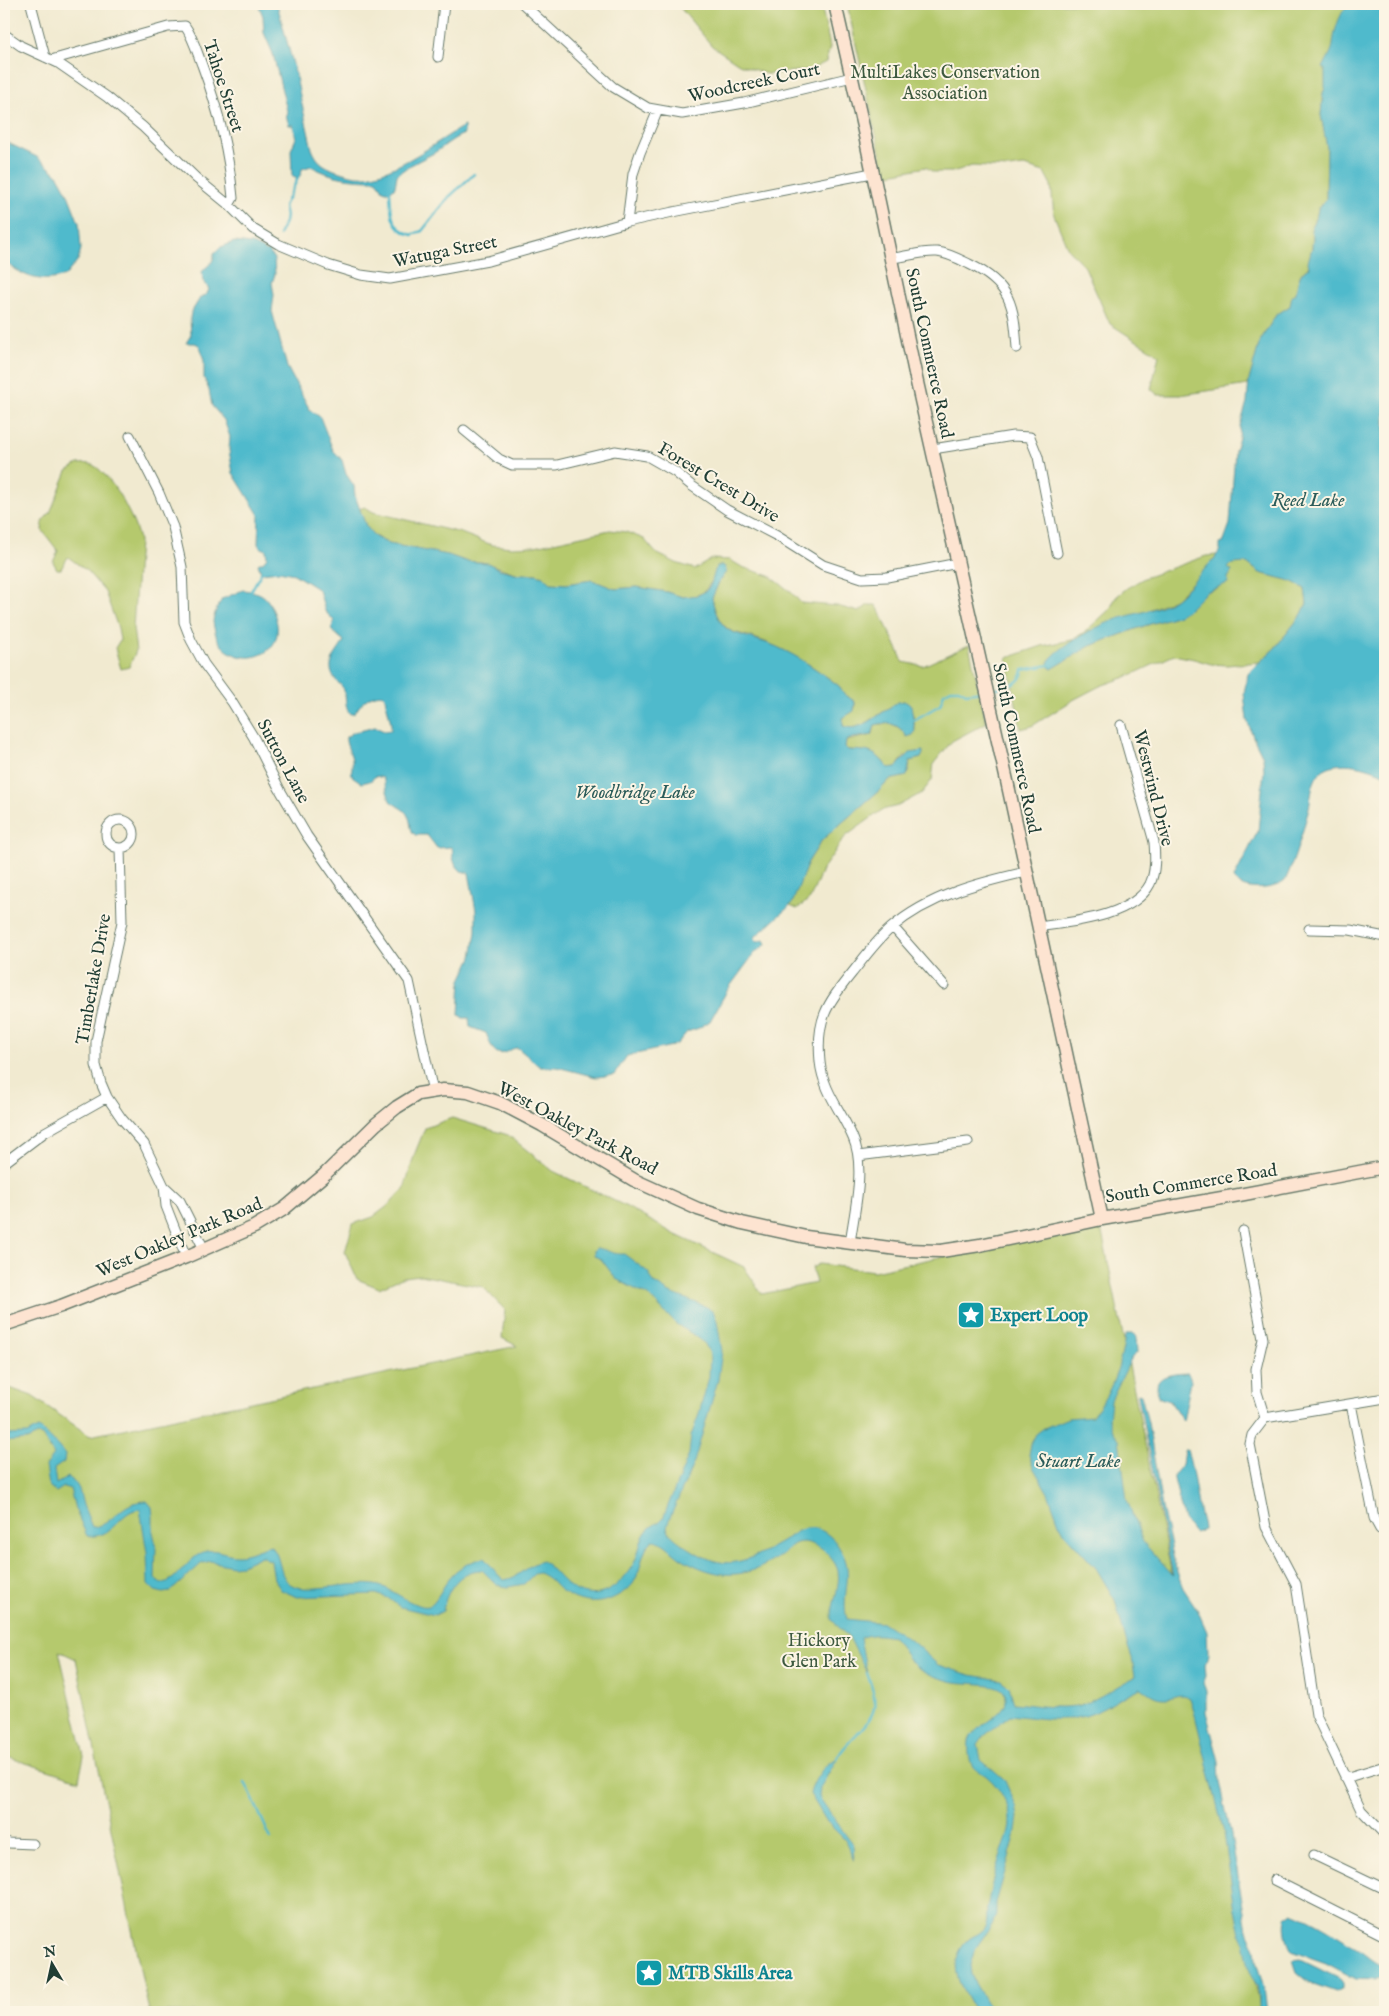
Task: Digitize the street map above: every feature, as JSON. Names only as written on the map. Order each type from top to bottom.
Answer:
[{"type":"street","points":[[31,4],[48,58]]},
{"type":"street","points":[[438,58],[444,4]]},
{"type":"street","name":"Woodcreek Court","points":[[523,4],[613,87],[648,108],[682,114],[744,103],[852,77]]},
{"type":"street","name":"South Commerce Road","points":[[835,4],[1102,1219],[1385,1167]]},
{"type":"street","name":"Tahoe Street","points":[[48,58],[179,25],[184,26],[196,47],[224,135],[233,198],[229,205]]},
{"type":"street","name":"Watuga Street","points":[[4,34],[21,46],[48,58],[82,78],[107,97],[143,126],[196,178],[229,205],[253,229],[278,244],[328,265],[361,275],[390,279],[488,261],[628,222],[872,173]]},
{"type":"street","points":[[628,222],[633,174],[658,110]]},
{"type":"street","points":[[891,258],[938,252],[954,257],[986,272],[1003,289],[1013,310],[1017,348]]},
{"type":"street","name":"Forest Crest Drive","points":[[464,430],[499,459],[512,465],[557,465],[615,451],[647,456],[675,472],[727,510],[777,536],[824,565],[862,578],[887,577],[958,563]]},
{"type":"street","name":"Sutton Lane","points":[[130,436],[159,493],[173,527],[182,567],[184,622],[191,640],[204,664],[232,702],[254,738],[279,788],[307,836],[409,981],[433,1092]]},
{"type":"street","points":[[933,449],[1014,436],[1030,437],[1038,456],[1057,553]]},
{"type":"street","name":"Westwind Drive","points":[[1038,927],[1077,922],[1118,910],[1131,904],[1141,896],[1150,884],[1155,862],[1154,842],[1121,725]]},
{"type":"street","name":"Timberlake Drive","points":[[120,848],[122,922],[96,1041],[96,1065],[101,1083],[108,1097],[122,1118],[144,1144],[164,1186],[166,1206],[186,1257]]},
{"type":"street","points":[[850,1243],[858,1182],[858,1156],[853,1138],[823,1081],[820,1064],[820,1027],[835,992],[882,937],[914,912],[950,892],[1026,872]]},
{"type":"street","points":[[893,927],[944,985]]},
{"type":"street","points":[[1309,929],[1350,930],[1385,937]]},
{"type":"street","name":"West Oakley Park Road","points":[[4,1325],[61,1306],[186,1257],[254,1227],[284,1209],[390,1113],[418,1094],[443,1090],[468,1092],[500,1103],[542,1125],[634,1180],[698,1209],[742,1223],[806,1237],[905,1250],[941,1251],[980,1245],[1102,1219]]},
{"type":"street","points":[[4,1163],[45,1132],[108,1097]]},
{"type":"street","points":[[858,1156],[968,1142]]},
{"type":"street","name":"Timberlake Drive","points":[[164,1186],[180,1201],[204,1249]]},
{"type":"street","points":[[1244,1231],[1263,1339],[1256,1368],[1257,1392],[1268,1418]]},
{"type":"street","points":[[1385,1398],[1268,1418],[1252,1435],[1250,1444],[1262,1513],[1272,1541],[1296,1584],[1316,1715],[1361,1810],[1385,1835]]},
{"type":"street","points":[[1351,1404],[1374,1518],[1380,1529],[1385,1530]]},
{"type":"street","points":[[1345,1778],[1385,1766]]},
{"type":"street","points":[[4,1841],[33,1844]]},
{"type":"street","points":[[1314,1855],[1385,1889]]},
{"type":"street","points":[[1274,1880],[1385,1936]]},
{"type":"green space","points":[[677,4],[821,4],[830,47],[826,62],[810,70],[766,74],[739,64],[712,46]]},
{"type":"green space","name":"MultiLakes Conservation Association","points":[[847,4],[1385,4],[1323,93],[1321,115],[1327,147],[1326,199],[1318,209],[1312,225],[1311,231],[1313,236],[1309,267],[1301,274],[1290,306],[1276,315],[1260,341],[1248,385],[1180,395],[1158,395],[1151,389],[1159,355],[1110,324],[1085,267],[1068,249],[1054,215],[1051,185],[1044,172],[1024,166],[1009,168],[972,166],[952,172],[933,172],[926,167],[885,175]]},
{"type":"green space","points":[[78,464],[90,464],[98,468],[114,486],[134,523],[139,542],[133,628],[136,651],[129,667],[121,669],[115,648],[120,640],[118,628],[105,592],[87,571],[68,557],[61,569],[57,569],[53,562],[58,551],[42,530],[43,520],[50,513],[67,471]]},
{"type":"green space","points":[[365,507],[373,512],[461,533],[492,545],[511,547],[535,546],[610,530],[626,532],[644,539],[656,553],[676,563],[695,569],[712,559],[730,560],[742,567],[770,576],[791,592],[801,603],[837,606],[859,612],[868,605],[876,605],[903,662],[923,666],[969,645],[986,723],[952,741],[934,763],[932,780],[922,793],[898,806],[882,810],[845,837],[822,870],[810,899],[797,909],[790,906],[808,862],[822,840],[889,780],[903,777],[909,771],[910,761],[921,758],[905,756],[896,767],[888,768],[884,762],[871,753],[848,750],[845,747],[846,741],[873,734],[875,725],[880,724],[897,726],[907,737],[915,730],[915,725],[912,711],[904,701],[866,723],[851,728],[843,726],[843,717],[855,708],[855,702],[842,692],[839,686],[802,660],[776,646],[733,632],[721,622],[714,608],[712,598],[720,580],[723,578],[712,581],[703,593],[691,597],[680,597],[667,592],[637,587],[615,589],[592,580],[566,584],[550,583],[543,576],[536,574],[519,574],[482,562],[465,561],[448,555],[389,544],[371,534],[359,509]]},
{"type":"green space","points":[[1217,555],[1175,599],[1075,641],[1050,659],[1049,667],[1052,669],[1090,646],[1179,615],[1190,608],[1206,592],[1217,588],[1228,579],[1228,566],[1231,563],[1247,563],[1260,573],[1291,581],[1305,589],[1307,603],[1302,614],[1275,648],[1259,662],[1227,665],[1211,664],[1174,655],[1129,676],[1100,686],[1073,700],[1032,726],[1021,729],[1007,658],[1042,646],[1072,640],[1086,631],[1110,609],[1116,597],[1144,578],[1206,556]]},
{"type":"green space","name":"Hickory Glen Park","points":[[452,1118],[508,1135],[553,1171],[625,1206],[676,1235],[744,1267],[762,1294],[816,1283],[812,1268],[819,1264],[874,1271],[1100,1223],[1261,2012],[149,2012],[76,1659],[59,1651],[84,1756],[79,1780],[4,1756],[4,1386],[32,1396],[90,1436],[517,1346],[502,1338],[505,1310],[483,1287],[420,1275],[404,1277],[379,1288],[357,1279],[345,1252],[353,1224],[373,1217],[389,1205],[404,1189],[425,1128]]},
{"type":"water","points":[[258,4],[277,4],[312,149],[318,160],[326,166],[353,176],[369,176],[397,166],[464,126],[464,134],[401,171],[397,175],[395,187],[390,192],[383,190],[377,180],[343,178],[311,166],[302,169],[298,178],[292,176],[291,150],[296,138],[293,125],[289,125],[286,116],[288,115],[273,54],[264,33],[263,16]]},
{"type":"water","name":"Reed Lake","points":[[1349,4],[1385,4],[1385,775],[1350,764],[1341,764],[1324,769],[1314,783],[1301,838],[1285,881],[1266,888],[1250,888],[1237,883],[1234,878],[1258,831],[1264,770],[1263,757],[1247,720],[1244,693],[1248,674],[1275,648],[1302,614],[1307,603],[1305,589],[1291,581],[1260,573],[1247,563],[1232,564],[1228,568],[1232,571],[1228,578],[1228,583],[1206,592],[1190,608],[1179,615],[1090,646],[1052,669],[1049,667],[1048,662],[1061,649],[1099,626],[1154,609],[1175,599],[1215,558],[1220,550],[1220,544],[1223,543],[1230,524],[1235,451],[1247,402],[1249,380],[1260,341],[1276,315],[1290,306],[1292,295],[1296,293],[1298,281],[1309,267],[1308,262],[1313,236],[1311,231],[1312,225],[1318,209],[1326,199],[1327,148],[1321,115],[1325,88],[1325,69],[1323,68],[1330,54],[1340,18]]},
{"type":"water","points":[[4,141],[37,157],[57,174],[67,192],[79,223],[81,249],[78,260],[65,276],[40,279],[25,275],[4,261]]},
{"type":"water","name":"Woodbridge Lake","points":[[234,242],[252,244],[270,253],[274,259],[275,274],[272,283],[274,295],[272,311],[287,367],[310,410],[320,417],[333,450],[342,460],[346,474],[354,486],[355,496],[366,526],[375,537],[389,544],[448,555],[465,561],[488,563],[499,569],[519,574],[536,574],[543,576],[551,583],[566,584],[592,580],[615,589],[637,587],[683,597],[698,595],[706,591],[711,584],[716,567],[722,565],[725,567],[726,572],[712,598],[715,611],[721,622],[730,631],[772,645],[794,655],[839,686],[842,692],[855,702],[854,711],[843,718],[843,726],[850,728],[864,724],[898,702],[904,701],[911,705],[915,730],[913,735],[907,737],[897,726],[880,724],[875,725],[872,735],[852,738],[846,741],[845,747],[848,750],[871,753],[879,758],[888,768],[896,767],[910,753],[923,751],[921,758],[910,761],[907,776],[889,780],[822,840],[808,862],[792,904],[755,937],[756,942],[764,940],[766,944],[754,954],[728,989],[710,1021],[699,1028],[687,1032],[677,1044],[627,1056],[614,1075],[596,1077],[557,1067],[540,1067],[518,1048],[502,1054],[498,1053],[491,1045],[486,1033],[470,1027],[469,1018],[463,1018],[459,1015],[461,980],[472,957],[476,932],[476,911],[469,873],[461,871],[456,865],[451,847],[437,848],[427,835],[415,835],[413,833],[407,814],[403,809],[390,801],[383,778],[376,776],[370,781],[362,783],[352,776],[352,760],[346,743],[346,737],[352,733],[375,727],[384,731],[391,730],[384,695],[371,696],[360,705],[355,713],[350,714],[347,709],[342,686],[335,679],[331,668],[333,659],[344,641],[331,630],[334,621],[325,611],[319,590],[294,574],[279,571],[261,573],[258,564],[267,557],[266,550],[258,544],[259,515],[233,473],[229,450],[230,437],[224,420],[212,406],[209,390],[204,378],[204,361],[201,349],[195,343],[186,343],[191,335],[191,313],[200,298],[207,294],[209,289],[203,281],[202,272],[212,262],[214,253],[221,247]]},
{"type":"water","points":[[243,590],[259,593],[266,598],[274,613],[277,630],[274,642],[267,651],[256,656],[244,657],[232,653],[221,645],[215,632],[213,620],[222,599]]},
{"type":"water","name":"Stuart Lake","points":[[596,1248],[624,1254],[648,1272],[654,1283],[668,1292],[707,1307],[714,1313],[717,1321],[722,1351],[718,1380],[694,1462],[669,1520],[667,1528],[671,1535],[702,1556],[718,1562],[729,1563],[760,1554],[800,1530],[814,1528],[824,1532],[833,1540],[845,1558],[847,1575],[845,1610],[847,1619],[884,1623],[913,1642],[938,1665],[970,1675],[1002,1680],[1009,1687],[1014,1703],[1053,1707],[1073,1706],[1097,1698],[1135,1677],[1132,1658],[1115,1600],[1096,1568],[1065,1534],[1048,1493],[1033,1467],[1029,1455],[1031,1444],[1036,1434],[1044,1428],[1068,1418],[1092,1416],[1110,1389],[1121,1358],[1125,1337],[1127,1334],[1132,1334],[1136,1337],[1137,1353],[1132,1357],[1111,1400],[1109,1419],[1113,1431],[1119,1440],[1127,1500],[1143,1542],[1173,1576],[1138,1394],[1141,1395],[1176,1569],[1183,1588],[1197,1609],[1207,1632],[1208,1654],[1205,1665],[1206,1675],[1203,1683],[1206,1691],[1206,1712],[1219,1761],[1220,1782],[1247,1930],[1255,1949],[1264,1988],[1267,2012],[1259,2012],[1257,1985],[1251,1976],[1235,1910],[1224,1833],[1195,1715],[1190,1698],[1186,1696],[1160,1698],[1141,1688],[1086,1716],[1053,1719],[1010,1715],[983,1737],[978,1744],[981,1760],[1005,1781],[1016,1806],[1018,1817],[1015,1837],[996,1903],[996,1915],[992,1925],[975,1949],[970,1965],[971,1974],[976,1985],[992,2012],[975,2012],[961,1986],[956,1967],[957,1958],[968,1940],[982,1931],[986,1925],[991,1889],[1008,1835],[1010,1821],[1006,1802],[999,1789],[990,1779],[973,1767],[969,1754],[969,1741],[978,1729],[1004,1706],[1006,1699],[1004,1692],[995,1686],[956,1682],[926,1673],[910,1661],[893,1637],[872,1635],[860,1638],[867,1673],[850,1639],[832,1620],[839,1577],[836,1565],[827,1553],[814,1545],[800,1542],[791,1546],[776,1559],[755,1570],[740,1574],[723,1574],[691,1564],[664,1544],[653,1540],[646,1549],[633,1584],[624,1592],[602,1602],[587,1602],[573,1598],[539,1573],[534,1574],[524,1584],[508,1587],[497,1585],[482,1570],[474,1571],[460,1578],[455,1583],[447,1596],[443,1611],[435,1615],[400,1607],[388,1598],[376,1594],[297,1597],[281,1590],[274,1579],[271,1561],[261,1556],[242,1565],[232,1566],[210,1561],[201,1564],[170,1592],[163,1593],[155,1591],[148,1584],[147,1553],[140,1509],[126,1514],[104,1533],[96,1536],[87,1536],[75,1509],[70,1489],[64,1487],[56,1492],[49,1486],[46,1466],[54,1455],[42,1436],[38,1435],[27,1440],[4,1442],[4,1435],[27,1434],[38,1428],[48,1436],[65,1455],[64,1462],[54,1469],[56,1484],[68,1477],[75,1482],[92,1527],[106,1523],[129,1505],[147,1501],[152,1507],[153,1532],[156,1545],[155,1579],[161,1584],[173,1578],[203,1552],[212,1550],[241,1555],[271,1546],[275,1551],[284,1577],[292,1585],[300,1588],[310,1588],[361,1584],[373,1585],[388,1589],[423,1606],[428,1606],[434,1601],[454,1573],[471,1562],[484,1558],[504,1580],[514,1577],[542,1561],[577,1591],[586,1594],[604,1593],[625,1577],[635,1561],[646,1532],[663,1518],[689,1454],[691,1436],[709,1377],[710,1354],[705,1344],[676,1324],[650,1297],[616,1279],[601,1259],[594,1256]]},
{"type":"water","points":[[1188,1373],[1191,1381],[1183,1421],[1170,1401],[1160,1398],[1157,1385],[1160,1380],[1169,1375]]},
{"type":"water","points":[[1184,1450],[1187,1450],[1189,1458],[1203,1527],[1203,1530],[1194,1533],[1184,1520],[1174,1479],[1174,1475],[1182,1465]]},
{"type":"water","points":[[837,1759],[820,1788],[819,1797],[853,1845],[854,1861],[845,1840],[827,1822],[810,1794],[813,1784],[820,1773],[828,1764]]},
{"type":"water","points":[[1293,1912],[1327,1929],[1374,1962],[1385,1967],[1385,1975],[1375,1980],[1356,1979],[1326,1963],[1292,1951],[1287,1939],[1285,1926],[1286,1917]]},
{"type":"water","points":[[1301,1960],[1340,1979],[1343,1983],[1343,1988],[1336,1992],[1308,1982],[1297,1973],[1293,1961]]},
{"type":"waterway","points":[[390,192],[393,218],[396,224],[399,228],[412,235],[422,231],[449,197],[474,174]]},
{"type":"waterway","points":[[279,235],[285,222],[284,206],[298,178]]},
{"type":"waterway","points":[[269,252],[272,248]]},
{"type":"waterway","points":[[250,593],[261,573]]},
{"type":"waterway","points":[[991,689],[1016,683],[1022,676],[1023,670],[1049,665]]},
{"type":"waterway","points":[[914,720],[940,705],[944,693],[951,689],[959,689],[966,693],[983,691]]},
{"type":"waterway","points":[[837,1759],[874,1710],[874,1695],[867,1673]]},
{"type":"waterway","points":[[245,1782],[271,1839]]},
{"type":"place","name":"Expert Loop","points":[[971,1315]]},
{"type":"place","name":"MTB Skills Area","points":[[649,1973]]}]
